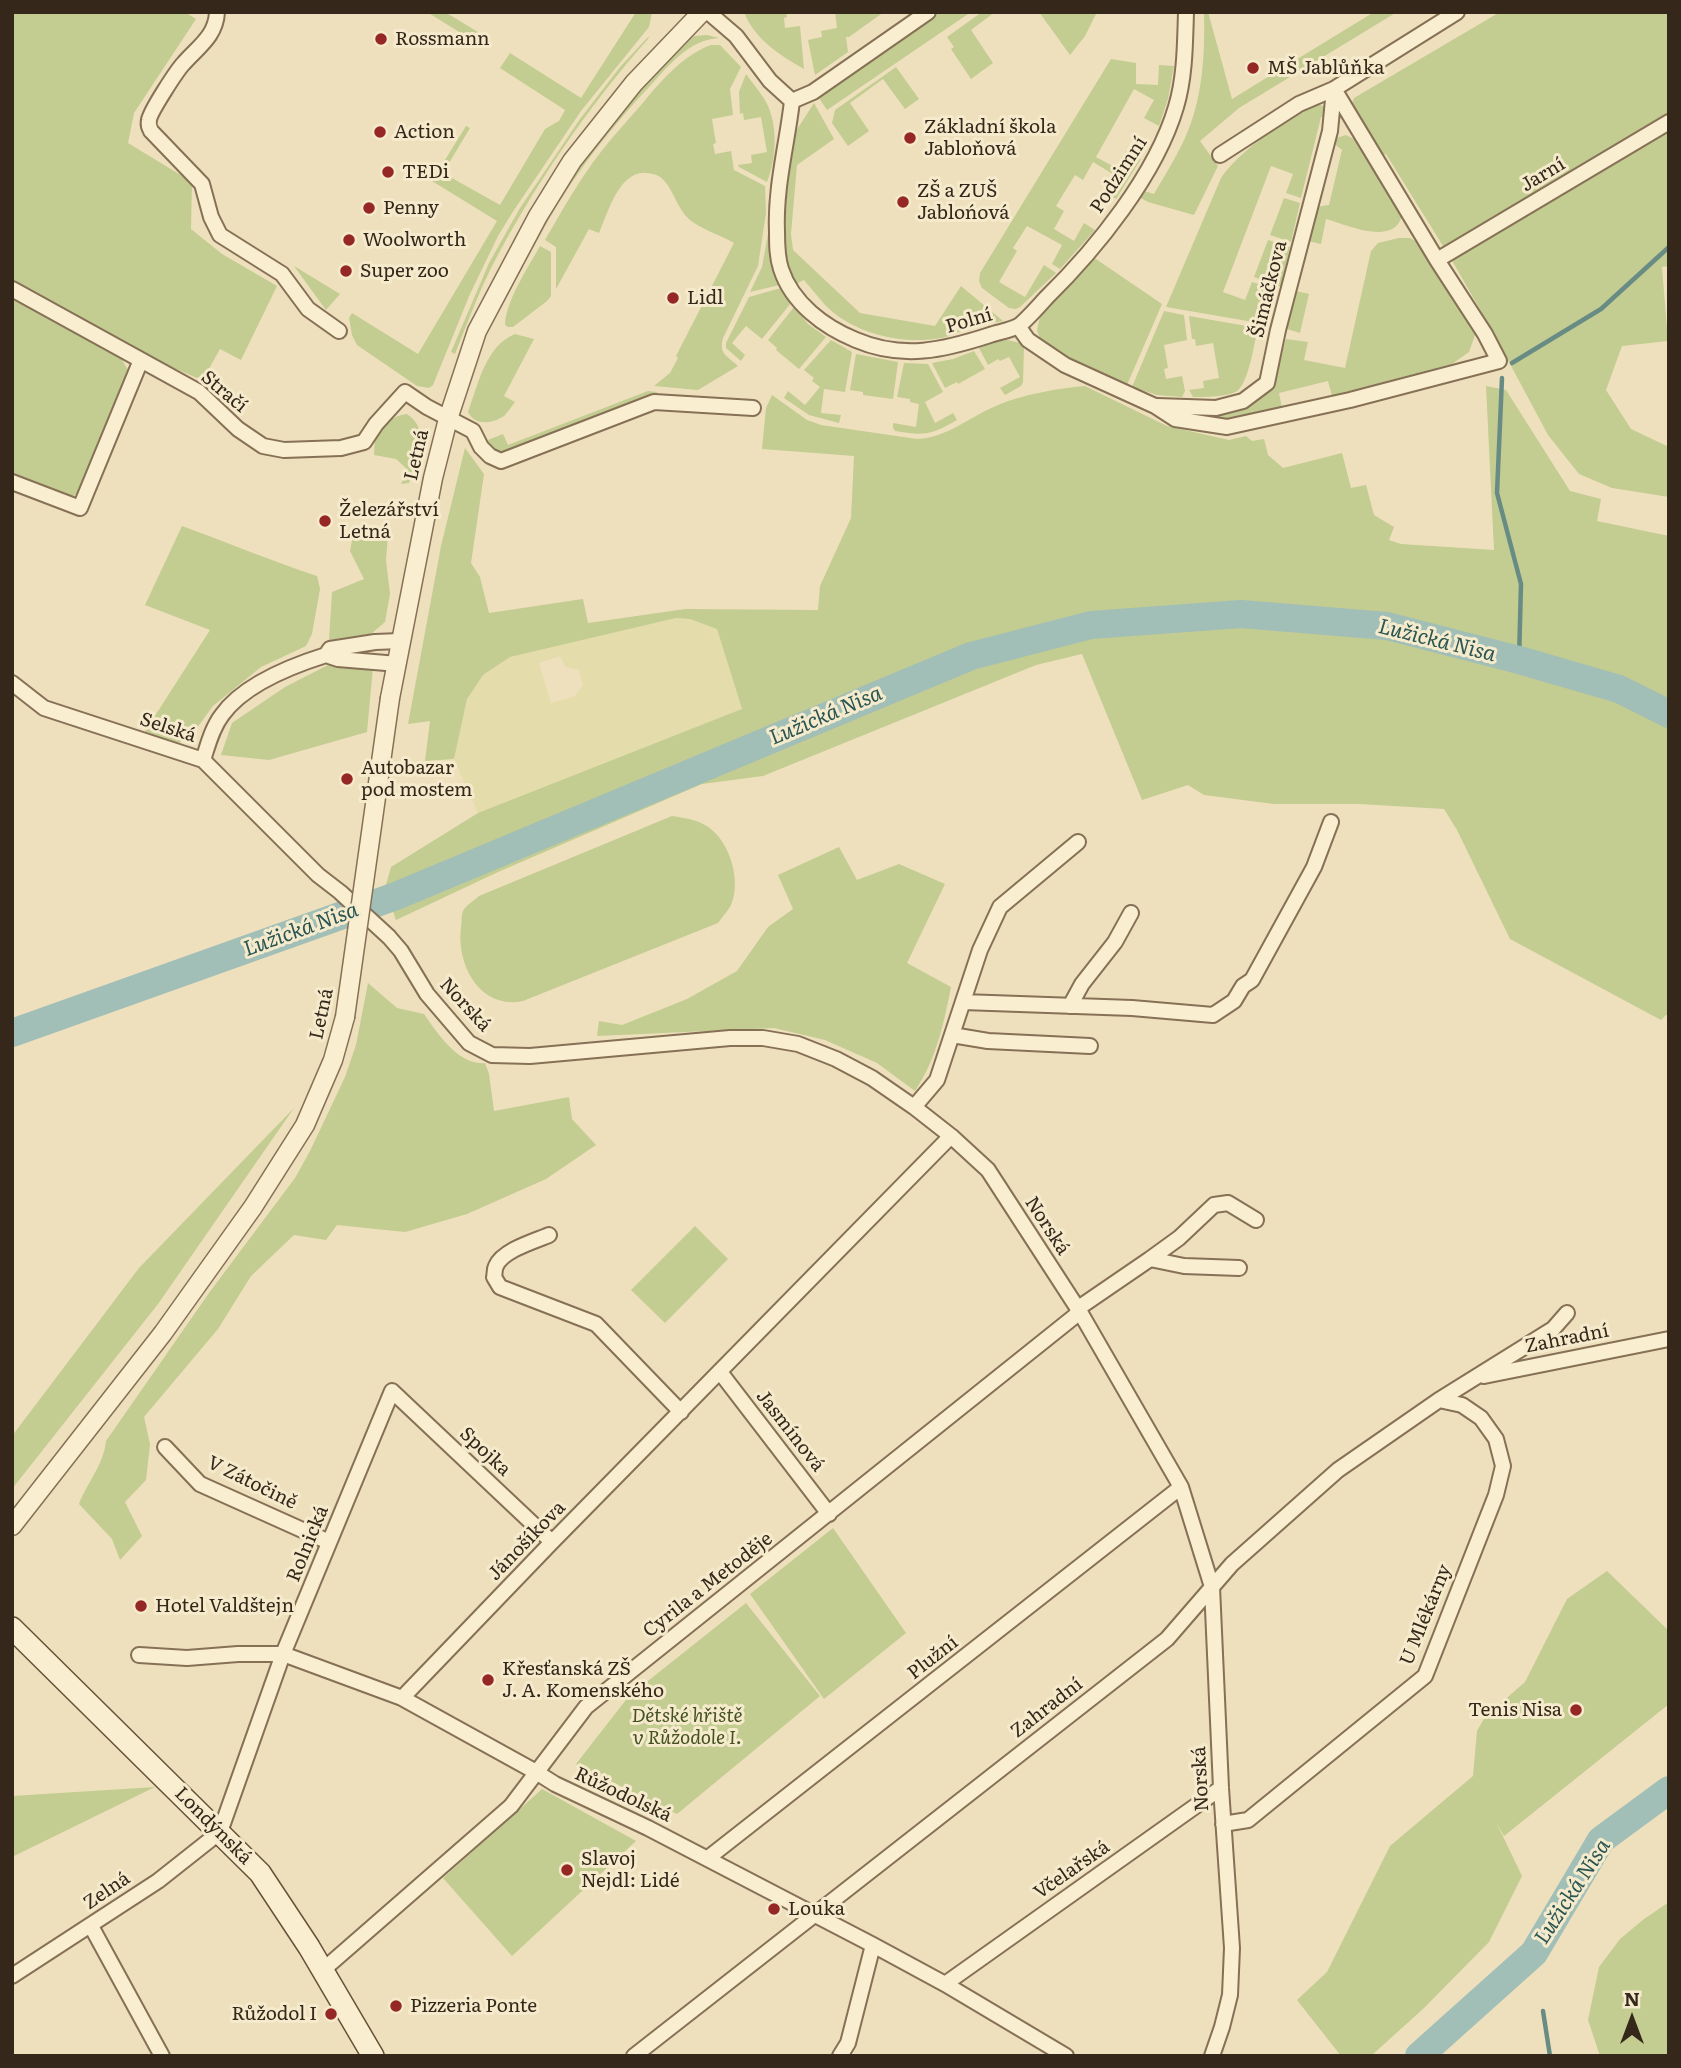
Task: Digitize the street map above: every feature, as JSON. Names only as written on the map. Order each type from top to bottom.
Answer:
[{"type":"main road","name":"Londýnská","points":[[12,1629],[260,1873],[323,1970],[373,2056]]},
{"type":"street","points":[[217,12],[212,30],[202,47],[183,64],[151,113],[148,123],[151,131],[202,184],[211,217],[220,234],[282,274],[308,309],[338,331]]},
{"type":"street","name":"Letná","points":[[12,1526],[163,1332],[253,1207],[305,1125],[333,1060],[345,1017],[400,641],[426,509],[448,418],[477,331],[538,216],[572,161],[634,83],[702,12]]},
{"type":"street","points":[[708,12],[736,36],[770,81],[792,101],[813,92],[928,12]]},
{"type":"street","name":"Podzimní","points":[[1018,326],[1078,268],[1124,207],[1162,146],[1177,106],[1183,71],[1186,12]]},
{"type":"street","points":[[1220,155],[1299,104],[1334,89],[1457,12]]},
{"type":"street","points":[[1334,89],[1437,260]]},
{"type":"street","name":"Šimáčkova","points":[[1155,406],[1216,408],[1242,401],[1267,383],[1278,330],[1330,131],[1334,89]]},
{"type":"street","name":"Polní","points":[[792,101],[779,184],[777,255],[787,284],[801,304],[834,330],[866,344],[898,351],[934,351],[1018,326],[1028,340],[1065,365],[1155,406],[1175,419],[1227,426],[1350,400],[1499,361],[1485,334],[1437,260]]},
{"type":"street","name":"Jarní","points":[[1437,260],[1669,122]]},
{"type":"street","name":"Stračí","points":[[12,289],[199,391],[238,429],[262,446],[284,450],[341,448],[364,442],[376,424],[405,392]]},
{"type":"street","points":[[12,482],[80,508],[141,360]]},
{"type":"street","name":"Letná","points":[[405,392],[448,418]]},
{"type":"street","points":[[448,418],[473,432],[481,447],[500,461],[654,402],[753,408]]},
{"type":"street","points":[[203,760],[210,736],[222,714],[242,695],[279,672],[326,655],[330,649],[400,641]]},
{"type":"street","points":[[326,655],[338,659],[398,664]]},
{"type":"street","name":"Selská","points":[[12,683],[44,708],[203,760],[318,875]]},
{"type":"street","points":[[963,1002],[1132,1008],[1213,1015],[1234,1001],[1243,986],[1252,981],[1314,867],[1331,822]]},
{"type":"street","points":[[914,1107],[937,1080],[980,950],[1000,907],[1078,842]]},
{"type":"street","name":"Norská","points":[[318,875],[389,937],[401,951],[427,995],[460,1034],[469,1043],[492,1055],[530,1056],[730,1038],[763,1038],[798,1044],[836,1059],[872,1078],[951,1136],[988,1170],[1079,1311],[1181,1487],[1212,1587],[1221,1788],[1232,1948],[1230,1995],[1212,2056]]},
{"type":"street","points":[[1070,1006],[1082,984],[1115,942],[1131,913]]},
{"type":"street","points":[[952,1035],[988,1041],[1090,1046]]},
{"type":"street","name":"Jánošíkova","points":[[402,1698],[951,1136]]},
{"type":"street","name":"Cyrila a Metoděje","points":[[323,1970],[511,1806],[586,1707],[1079,1311],[1179,1238],[1214,1205],[1228,1203],[1256,1220]]},
{"type":"street","points":[[549,1235],[512,1251],[501,1259],[496,1266],[494,1277],[500,1287],[596,1324],[681,1412]]},
{"type":"street","points":[[1150,1259],[1185,1266],[1239,1268]]},
{"type":"street","name":"Zahradní","points":[[634,2056],[1167,1639],[1232,1564],[1338,1470],[1472,1378],[1553,1329],[1567,1313]]},
{"type":"street","name":"Zahradní","points":[[1472,1378],[1669,1339]]},
{"type":"street","name":"Jasmínová","points":[[720,1372],[829,1514]]},
{"type":"street","name":"Spojka","points":[[392,1391],[552,1542]]},
{"type":"street","name":"Rolnická","points":[[220,1832],[283,1654],[392,1391]]},
{"type":"street","name":"U Mlékárny","points":[[1223,1824],[1248,1820],[1425,1676],[1496,1495],[1503,1466],[1496,1439],[1481,1418],[1462,1405],[1439,1400]]},
{"type":"street","name":"V Zátočině","points":[[166,1447],[200,1483],[330,1542]]},
{"type":"street","name":"Plužní","points":[[708,1858],[1181,1487]]},
{"type":"street","name":"Růžodolská","points":[[139,1655],[187,1658],[283,1654],[402,1698],[555,1784],[708,1858],[873,1945],[1066,2056]]},
{"type":"street","name":"Včelařská","points":[[945,1984],[1221,1788]]},
{"type":"street","name":"Zelná","points":[[12,1976],[158,1881],[220,1832]]},
{"type":"street","points":[[91,1926],[162,2056]]},
{"type":"street","points":[[840,2056],[848,2043],[873,1945]]},
{"type":"shaded area","points":[[676,618],[690,619],[717,629],[742,710],[478,813],[454,759],[467,699],[483,675],[510,657]],"holes":[[[560,656],[565,667],[579,670],[583,685],[574,697],[551,703],[539,663]]]},
{"type":"green space","points":[[12,12],[185,12],[196,19],[134,113],[128,143],[192,182],[191,229],[222,254],[277,286],[241,360],[220,349],[206,374],[197,378],[139,353],[12,280]]},
{"type":"green space","points":[[427,12],[445,12],[491,40],[485,48]]},
{"type":"green space","points":[[636,12],[652,12],[649,27],[581,111],[498,236],[470,294],[433,385],[429,388],[417,386],[357,345],[349,318],[352,313],[418,354],[497,221],[432,181],[466,126],[470,128],[443,173],[500,205],[545,129],[559,121],[565,110],[500,68],[510,53],[581,98]]},
{"type":"green space","points":[[744,12],[786,12],[785,28],[800,26],[804,69],[761,39]]},
{"type":"green space","points":[[835,12],[884,12],[846,37],[848,52],[815,75],[808,40],[822,37],[821,31],[837,28]]},
{"type":"green space","points":[[939,12],[971,12],[827,110],[819,98]]},
{"type":"green space","points":[[982,12],[995,12],[971,30],[993,63],[971,79],[951,49],[954,47],[947,37]]},
{"type":"green space","points":[[1039,12],[1097,12],[1085,36],[1070,55]]},
{"type":"green space","points":[[1204,12],[1208,12],[1232,99],[1374,12],[1397,12],[1239,108],[1200,141],[1218,166],[1194,215],[1148,202],[1137,196],[1141,190],[1154,194],[1188,131],[1202,73]]},
{"type":"green space","points":[[1500,12],[1669,12],[1669,113],[1443,246],[1386,154],[1382,155],[1351,106],[1354,98]]},
{"type":"green space","points":[[649,36],[562,149],[524,209],[490,270],[455,354],[451,352],[489,263],[520,208],[580,119],[620,67]]},
{"type":"green space","points":[[694,36],[719,38],[698,43],[673,61],[595,150],[559,203],[502,306],[506,287],[553,202],[594,143],[685,42]]},
{"type":"green space","points":[[711,45],[720,45],[741,67],[730,89],[733,115],[712,119],[716,143],[713,144],[715,154],[731,151],[734,170],[765,186],[766,213],[758,266],[722,343],[727,357],[738,366],[698,390],[654,386],[670,373],[678,358],[676,356],[734,243],[690,220],[682,212],[664,181],[647,173],[637,174],[622,185],[599,233],[589,229],[556,289],[556,247],[545,240],[585,174],[615,134],[673,70],[691,55]]},
{"type":"green space","points":[[1111,59],[1136,63],[1136,84],[1158,85],[1159,65],[1174,66],[1168,99],[1159,126],[1144,118],[1154,100],[1134,89],[1096,157],[1116,168],[1126,151],[1141,159],[1116,199],[1103,191],[1113,174],[1093,162],[1083,180],[1075,175],[1056,206],[1064,211],[1054,229],[1074,241],[1084,223],[1095,230],[1060,269],[1052,264],[1062,245],[1027,226],[1013,248],[1017,251],[999,282],[1025,297],[1044,265],[1056,273],[1020,307],[1009,308],[982,288],[980,273]]},
{"type":"green space","points":[[896,67],[919,99],[905,109],[883,79],[850,103],[869,131],[848,146],[832,123],[835,110]]},
{"type":"green space","points":[[746,74],[766,102],[773,124],[774,154],[767,182],[738,165],[752,163],[751,155],[767,152],[761,117],[744,120],[743,113],[740,114],[739,92]]},
{"type":"green space","points":[[814,103],[834,139],[797,165],[791,234],[793,250],[860,313],[935,326],[961,286],[1003,321],[973,327],[941,338],[894,338],[864,330],[837,315],[804,280],[794,285],[786,260],[782,231],[790,156],[796,131]]},
{"type":"green space","points":[[1315,104],[1324,106],[1327,110],[1325,117],[1321,117],[1301,198],[1286,193],[1293,174],[1271,166],[1223,292],[1245,300],[1252,282],[1268,287],[1259,323],[1166,307],[1221,178],[1239,157],[1264,136]]},
{"type":"green space","points":[[1669,130],[1669,266],[1662,267],[1668,341],[1622,346],[1606,390],[1631,429],[1669,447],[1669,497],[1612,488],[1579,474],[1548,435],[1450,257]]},
{"type":"green space","points":[[1346,135],[1359,145],[1402,215],[1398,225],[1380,232],[1357,229],[1326,219],[1321,244],[1308,241],[1316,207],[1329,205],[1342,150],[1332,142],[1333,139]]},
{"type":"green space","points":[[1284,198],[1300,203],[1291,242],[1270,235]]},
{"type":"green space","points":[[770,232],[774,274],[779,285],[750,292],[762,267]]},
{"type":"green space","points":[[1410,238],[1417,242],[1475,335],[1469,352],[1452,364],[1332,396],[1328,381],[1279,393],[1282,408],[1264,414],[1219,421],[1177,414],[1266,390],[1276,374],[1286,339],[1308,342],[1304,360],[1345,368],[1371,251],[1378,243]]},
{"type":"green space","points":[[1268,240],[1290,247],[1281,287],[1254,277]]},
{"type":"green space","points":[[540,246],[551,252],[551,296],[513,327],[508,327],[505,325],[509,305]]},
{"type":"green space","points":[[1093,257],[1162,304],[1127,385],[1080,364],[1053,348],[1040,338],[1037,331],[1040,317]]},
{"type":"green space","points":[[294,266],[340,294],[326,310]]},
{"type":"green space","points":[[781,288],[791,303],[762,339],[746,326],[732,343],[745,355],[741,361],[726,348],[726,343],[749,297]]},
{"type":"green space","points":[[1296,291],[1309,294],[1300,333],[1287,329]]},
{"type":"green space","points":[[12,295],[63,327],[121,358],[128,370],[83,489],[71,498],[12,476]]},
{"type":"green space","points":[[794,307],[808,324],[826,337],[799,369],[768,340]]},
{"type":"green space","points":[[1164,311],[1184,315],[1187,340],[1164,345],[1168,368],[1164,369],[1166,379],[1182,376],[1185,391],[1182,397],[1157,395],[1132,387]]},
{"type":"green space","points":[[1189,316],[1258,328],[1248,371],[1237,391],[1222,396],[1193,397],[1189,390],[1204,388],[1203,381],[1219,378],[1213,343],[1196,346],[1195,339],[1192,339]]},
{"type":"green space","points":[[515,334],[534,339],[504,396],[515,402],[499,419],[479,422],[468,412],[484,367],[497,347]]},
{"type":"green space","points":[[831,340],[852,352],[845,392],[824,389],[821,413],[841,415],[839,423],[809,415],[784,398],[788,391],[805,405],[820,387],[804,370]]},
{"type":"green space","points":[[1008,340],[1024,347],[1023,382],[1005,395],[1000,388],[1020,377],[1009,357],[988,365],[979,348]]},
{"type":"green space","points":[[974,351],[985,369],[945,388],[932,363]]},
{"type":"green space","points":[[856,354],[898,362],[893,399],[863,395],[863,392],[850,390]]},
{"type":"green space","points":[[904,363],[928,364],[943,392],[925,402],[935,423],[953,413],[957,420],[928,433],[895,431],[893,423],[916,427],[919,404],[897,397]]},
{"type":"green space","points":[[1085,386],[1167,426],[1229,440],[1246,436],[1252,441],[1264,439],[1268,455],[1283,468],[1342,453],[1351,488],[1366,485],[1374,515],[1394,527],[1389,540],[1401,544],[1494,550],[1486,386],[1506,390],[1570,491],[1601,499],[1597,521],[1669,536],[1669,1015],[1661,1020],[1510,939],[1444,809],[1360,804],[1274,804],[1204,795],[1188,785],[1142,800],[1082,654],[1036,665],[763,776],[702,784],[498,872],[396,920],[385,888],[391,867],[478,813],[742,709],[717,629],[690,619],[676,618],[510,657],[483,675],[467,699],[454,759],[425,761],[430,721],[408,724],[441,546],[465,448],[484,474],[471,563],[480,577],[489,613],[583,599],[588,623],[685,609],[818,610],[820,586],[851,518],[854,456],[762,449],[766,408],[772,395],[807,420],[821,425],[917,439],[948,431],[1006,402],[1052,390]]},
{"type":"green space","points":[[648,391],[657,392],[640,403],[508,452],[499,452],[483,442],[503,434],[508,445]]},
{"type":"green space","points":[[407,414],[419,428],[420,446],[409,483],[401,484],[408,470],[396,459],[374,455],[375,435],[389,421]]},
{"type":"green space","points":[[182,526],[317,576],[320,589],[312,634],[306,646],[261,667],[213,706],[194,732],[179,743],[144,733],[210,630],[145,605]]},
{"type":"green space","points":[[354,530],[388,534],[386,560],[390,594],[385,622],[371,634],[329,640],[332,592],[364,579],[350,551]]},
{"type":"green space","points":[[328,665],[373,667],[367,732],[269,760],[221,755],[232,723],[285,687]]},
{"type":"green space","points":[[672,816],[693,820],[708,827],[719,837],[729,855],[734,875],[734,896],[730,907],[718,923],[523,1001],[494,999],[474,982],[467,969],[460,941],[462,913],[468,905],[479,896]]},
{"type":"green space","points":[[839,847],[857,880],[899,864],[945,884],[907,963],[951,987],[934,1054],[915,1091],[877,1063],[825,1040],[774,1028],[597,1036],[599,1021],[622,1025],[687,999],[737,971],[768,927],[793,909],[778,875]]},
{"type":"green space","points":[[368,983],[397,1008],[424,1014],[442,1039],[458,1054],[475,1063],[485,1063],[494,1111],[569,1097],[572,1119],[596,1145],[546,1179],[467,1214],[405,1232],[337,1225],[326,1240],[294,1235],[251,1276],[218,1329],[144,1417],[150,1444],[146,1480],[125,1502],[142,1536],[120,1560],[112,1539],[79,1504],[82,1496],[99,1466],[106,1441],[209,1293],[295,1178],[345,1077],[356,1045]]},
{"type":"green space","points":[[294,1108],[158,1304],[12,1489],[12,1436],[139,1268]]},
{"type":"green space","points":[[695,1226],[728,1259],[665,1323],[631,1290]]},
{"type":"green space","points":[[833,1528],[906,1633],[824,1699],[750,1594]]},
{"type":"green space","points":[[1607,1571],[1669,1631],[1669,1704],[1504,1836],[1496,1822],[1522,1876],[1489,1942],[1424,2008],[1371,2056],[1341,2056],[1297,2000],[1327,1972],[1390,1846],[1473,1776],[1477,1731],[1485,1717],[1525,1682],[1567,1599]]},
{"type":"green space","name":"Dětské hřiště v Růžodole I.","points":[[746,1603],[820,1696],[677,1814],[576,1764],[629,1696]]},
{"type":"green space","points":[[155,1787],[12,1857],[12,1796]]},
{"type":"green space","points":[[542,1789],[636,1841],[512,1956],[443,1878]]},
{"type":"green space","points":[[1669,1902],[1669,2056],[1600,2056],[1588,2020],[1599,1967],[1620,1939]]},
{"type":"waterway","points":[[1512,363],[1601,309],[1669,247]]},
{"type":"waterway","points":[[1502,378],[1497,493],[1521,584],[1519,660]]},
{"type":"waterway","name":"Lužická Nisa","points":[[12,1033],[396,896],[971,656],[1091,625],[1241,614],[1387,626],[1619,689],[1669,714]]},
{"type":"waterway","name":"Lužická Nisa","points":[[1419,2056],[1534,1953],[1601,1840],[1669,1790]]},
{"type":"waterway","points":[[1543,2011],[1550,2056]]},
{"type":"place","name":"Rossmann","points":[[381,39]]},
{"type":"place","name":"MŠ Jablůňka","points":[[1253,68]]},
{"type":"place","name":"Action","points":[[380,132]]},
{"type":"place","name":"Základní škola Jabloňová","points":[[910,138]]},
{"type":"place","name":"TEDi","points":[[388,172]]},
{"type":"place","name":"ZŠ a ZUŠ Jablońová","points":[[903,202]]},
{"type":"place","name":"Penny","points":[[369,208]]},
{"type":"place","name":"Woolworth","points":[[349,240]]},
{"type":"place","name":"Super zoo","points":[[346,271]]},
{"type":"place","name":"Lidl","points":[[673,298]]},
{"type":"place","name":"Železářství Letná","points":[[325,521]]},
{"type":"place","name":"Autobazar pod mostem","points":[[347,779]]},
{"type":"place","name":"Hotel Valdštejn","points":[[141,1606]]},
{"type":"place","name":"Křesťanská ZŠ J. A. Komenského","points":[[488,1680]]},
{"type":"place","name":"Tenis Nisa","points":[[1576,1710]]},
{"type":"place","name":"Slavoj Nejdl: Lidé","points":[[567,1870]]},
{"type":"place","name":"Louka","points":[[774,1909]]},
{"type":"place","name":"Pizzeria Ponte","points":[[396,2006]]},
{"type":"place","name":"Růžodol I","points":[[331,2014]]}]
